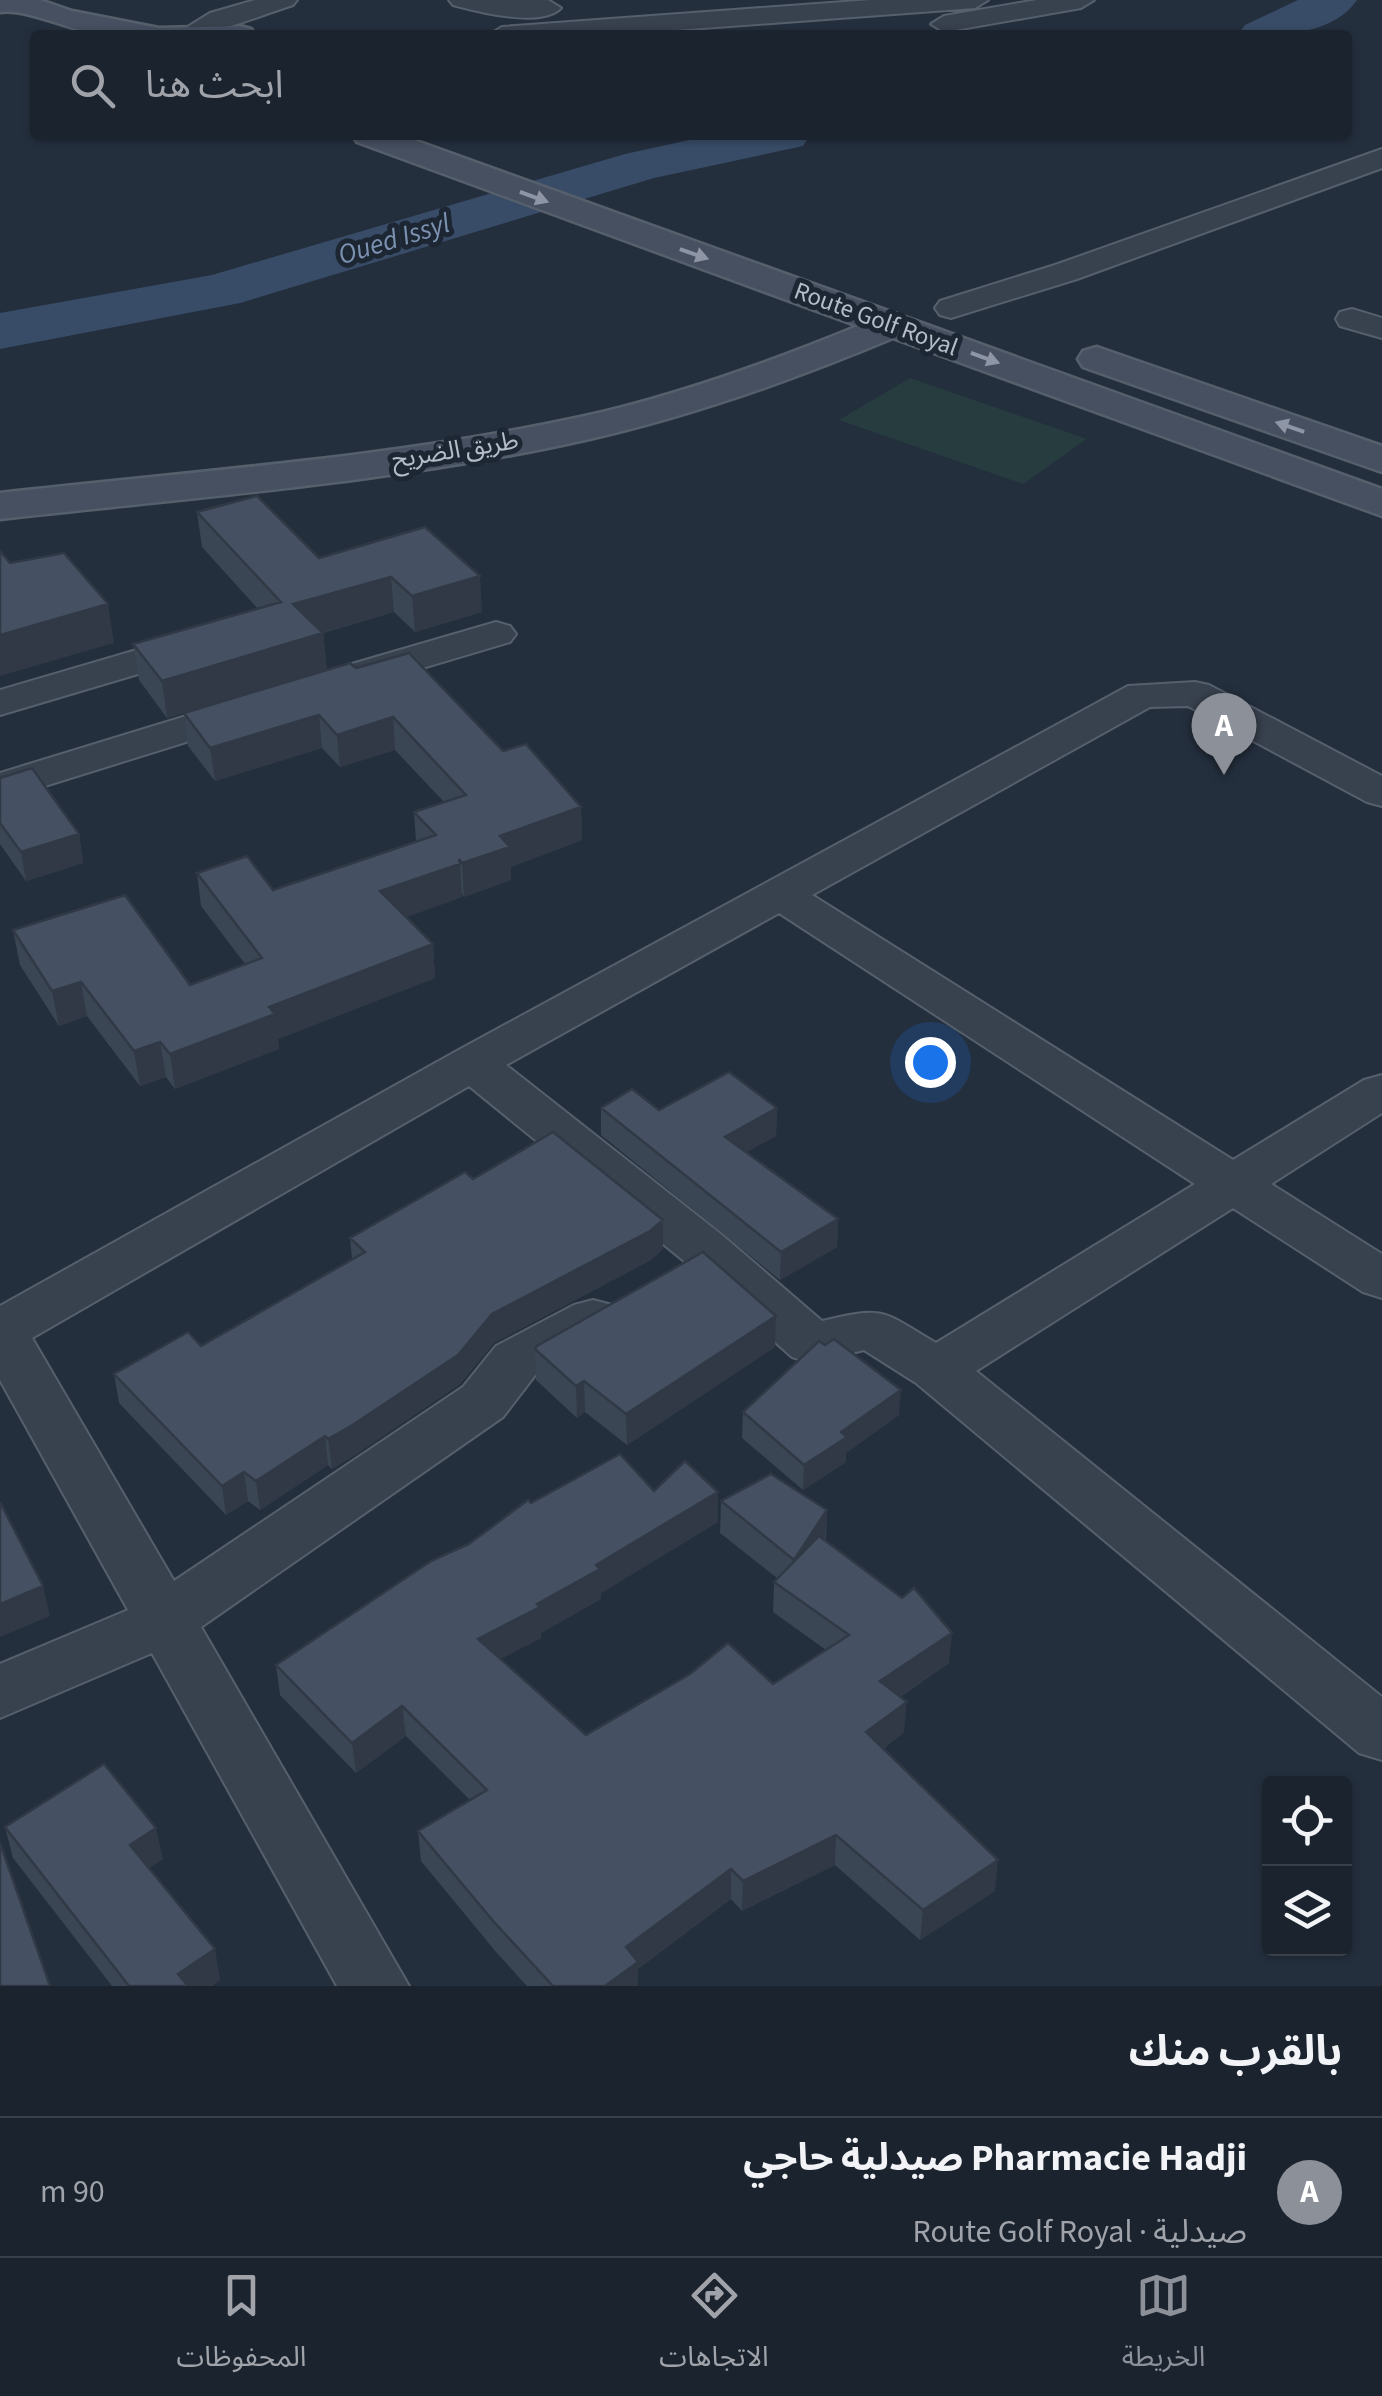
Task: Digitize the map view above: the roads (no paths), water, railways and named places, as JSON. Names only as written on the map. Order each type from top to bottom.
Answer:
[{"type":"street","points":[[0,3],[12,0],[71,27],[101,30]]},
{"type":"street","points":[[190,30],[219,18],[287,12],[307,0]]},
{"type":"street","points":[[462,0],[499,9],[528,10],[674,0]]},
{"type":"street","points":[[584,30],[975,0]]},
{"type":"street","points":[[878,30],[929,26],[1080,0]]},
{"type":"street","points":[[910,5],[929,26]]},
{"type":"street","points":[[835,11],[850,30]]},
{"type":"street","name":"Route Golf Royal","points":[[388,140],[480,164],[620,214],[893,324],[1382,503]]},
{"type":"street","name":"Route Golf Royal","points":[[442,140],[480,164]]},
{"type":"street","points":[[951,308],[1048,278],[1382,158]]},
{"type":"street","name":"Route Golf Royal","points":[[620,214],[1006,327]]},
{"type":"street","name":"طريق الضريح","points":[[0,506],[372,463],[542,437],[670,405],[789,369],[893,324]]},
{"type":"street","points":[[1060,346],[1382,460]]},
{"type":"street","points":[[0,786],[496,634]]},
{"type":"street","points":[[0,703],[226,636]]},
{"type":"street","points":[[374,1986],[0,1331],[472,1063],[1142,695],[1195,694],[1382,794]]},
{"type":"street","points":[[778,893],[1382,1279]]},
{"type":"street","points":[[472,1063],[703,1248],[812,1343],[871,1329],[936,1369],[1382,1734]]},
{"type":"street","points":[[936,1369],[1382,1091]]},
{"type":"street","points":[[0,1692],[163,1621],[484,1402],[516,1360],[672,1276],[703,1248]]},
{"type":"waterway","name":"Oued Issyl","points":[[1272,30],[1334,0]]},
{"type":"waterway","name":"Oued Issyl","points":[[0,331],[220,291],[643,165],[761,140]]},
{"type":"place","name":"Pharmacie Hadji صيدلية حاجي","points":[[1224,775]]}]
